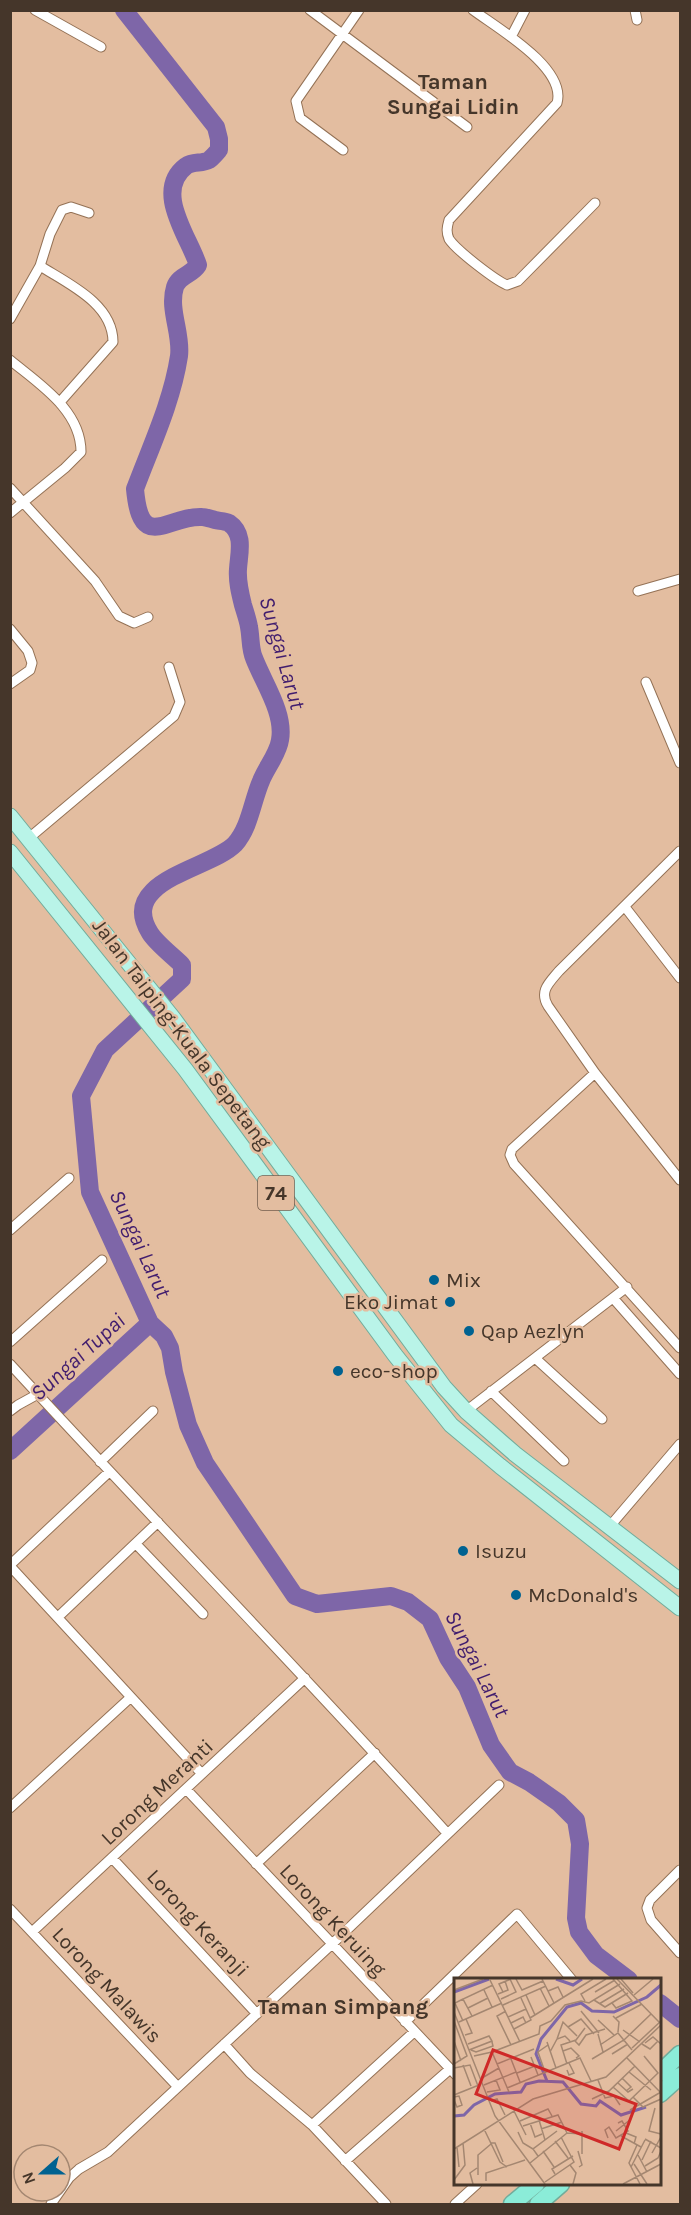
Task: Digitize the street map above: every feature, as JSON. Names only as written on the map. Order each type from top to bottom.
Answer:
[{"type":"highway","points":[[661,2072],[681,2054]]},
{"type":"highway","points":[[661,2093],[681,2076]]},
{"type":"highway","points":[[512,2205],[535,2185]]},
{"type":"highway","points":[[539,2204],[560,2185]]},
{"type":"main road","name":"Jalan Taiping-Kuala Sepetang","points":[[10,816],[173,1018],[436,1377],[466,1411],[515,1454],[681,1581]]},
{"type":"main road","name":"Jalan Taiping-Kuala Sepetang","points":[[10,852],[156,1032],[394,1355],[451,1425],[681,1608]]},
{"type":"street","points":[[35,10],[101,47]]},
{"type":"street","points":[[310,10],[467,127]]},
{"type":"street","points":[[343,150],[300,118],[296,100],[359,10]]},
{"type":"street","points":[[473,10],[511,37],[548,69],[560,95],[557,103],[448,220],[446,230],[450,240],[496,281],[507,285],[518,281],[595,203]]},
{"type":"street","points":[[511,37],[525,10]]},
{"type":"street","points":[[10,319],[40,266],[50,234],[62,210],[71,207],[89,213]]},
{"type":"street","points":[[40,266],[79,290],[103,311],[113,329],[114,342],[60,402]]},
{"type":"street","points":[[10,360],[60,402],[81,439],[81,452],[10,513]]},
{"type":"street","points":[[10,488],[95,581],[119,616],[134,623],[147,617]]},
{"type":"street","points":[[638,591],[681,579]]},
{"type":"street","points":[[10,630],[27,651],[32,663],[30,670],[10,684]]},
{"type":"street","points":[[29,838],[174,716],[180,702],[169,667]]},
{"type":"street","points":[[646,681],[681,763]]},
{"type":"street","points":[[681,851],[559,972],[544,990],[544,1000],[595,1073],[681,1180]]},
{"type":"street","points":[[625,906],[681,978]]},
{"type":"street","points":[[595,1073],[512,1149],[510,1155],[514,1164],[681,1348]]},
{"type":"street","points":[[10,1230],[69,1178]]},
{"type":"street","points":[[10,1342],[102,1260]]},
{"type":"street","points":[[466,1411],[627,1287]]},
{"type":"street","points":[[613,1298],[681,1374]]},
{"type":"street","points":[[535,1358],[602,1419]]},
{"type":"street","points":[[10,1364],[306,1678],[447,1833]]},
{"type":"street","points":[[491,1391],[564,1461]]},
{"type":"street","points":[[13,1404],[38,1394]]},
{"type":"street","points":[[100,1462],[153,1411]]},
{"type":"street","points":[[610,1526],[681,1444]]},
{"type":"street","points":[[110,1472],[10,1566],[202,1774]]},
{"type":"street","points":[[58,1617],[158,1522]]},
{"type":"street","points":[[136,1544],[203,1614]]},
{"type":"street","name":"Lorong Meranti","points":[[32,1932],[306,1678]]},
{"type":"street","points":[[10,1808],[131,1697]]},
{"type":"street","points":[[256,1864],[375,1753]]},
{"type":"street","points":[[51,2205],[69,2178],[79,2169],[108,2152],[499,1785]]},
{"type":"street","name":"Lorong Keruing","points":[[186,1789],[453,2072]]},
{"type":"street","name":"Lorong Keranji","points":[[112,1858],[257,2014]]},
{"type":"street","points":[[681,1870],[650,1900],[646,1908],[651,1920],[681,1953]]},
{"type":"street","name":"Lorong Malawis","points":[[10,1909],[178,2087]]},
{"type":"street","points":[[405,2022],[517,1914],[569,1978]]},
{"type":"street","points":[[312,2125],[414,2032]]},
{"type":"street","points":[[225,2044],[250,2073],[312,2125],[386,2205]]},
{"type":"street","points":[[345,2161],[453,2072]]},
{"type":"street","points":[[455,2205],[476,2185]]},
{"type":"waterway","name":"Sungai Larut","points":[[124,10],[216,127],[219,139],[219,150],[206,161],[186,166],[177,176],[173,188],[176,214],[198,265],[179,280],[173,295],[179,356],[166,407],[135,489],[138,509],[143,521],[150,526],[158,527],[189,518],[202,517],[227,522],[234,527],[240,544],[239,587],[249,624],[252,651],[272,698],[281,730],[277,750],[261,781],[244,830],[235,844],[223,853],[171,878],[156,888],[146,900],[143,915],[150,933],[182,965],[182,979],[105,1050],[81,1096],[90,1192],[150,1323],[164,1336],[170,1348],[188,1425],[205,1463],[295,1596],[317,1604],[391,1596],[408,1602],[430,1619],[448,1658],[467,1687],[491,1745],[510,1772],[559,1803],[576,1820],[580,1844],[576,1918],[579,1932],[596,1955],[626,1978]]},
{"type":"waterway","name":"Sungai Tupai","points":[[10,1451],[150,1323]]},
{"type":"waterway","name":"Sungai Larut","points":[[661,2004],[680,2019]]},
{"type":"place","name":"Mix","points":[[434,1280]]},
{"type":"place","name":"Eko Jimat","points":[[450,1302]]},
{"type":"place","name":"Qap Aezlyn","points":[[469,1331]]},
{"type":"place","name":"eco-shop","points":[[338,1371]]},
{"type":"place","name":"Isuzu","points":[[463,1551]]},
{"type":"place","name":"McDonald's","points":[[516,1595]]},
{"type":"district","name":"Taman Sungai Lidin","points":[[453,94]]},
{"type":"district","name":"Taman Simpang","points":[[343,2007]]}]
